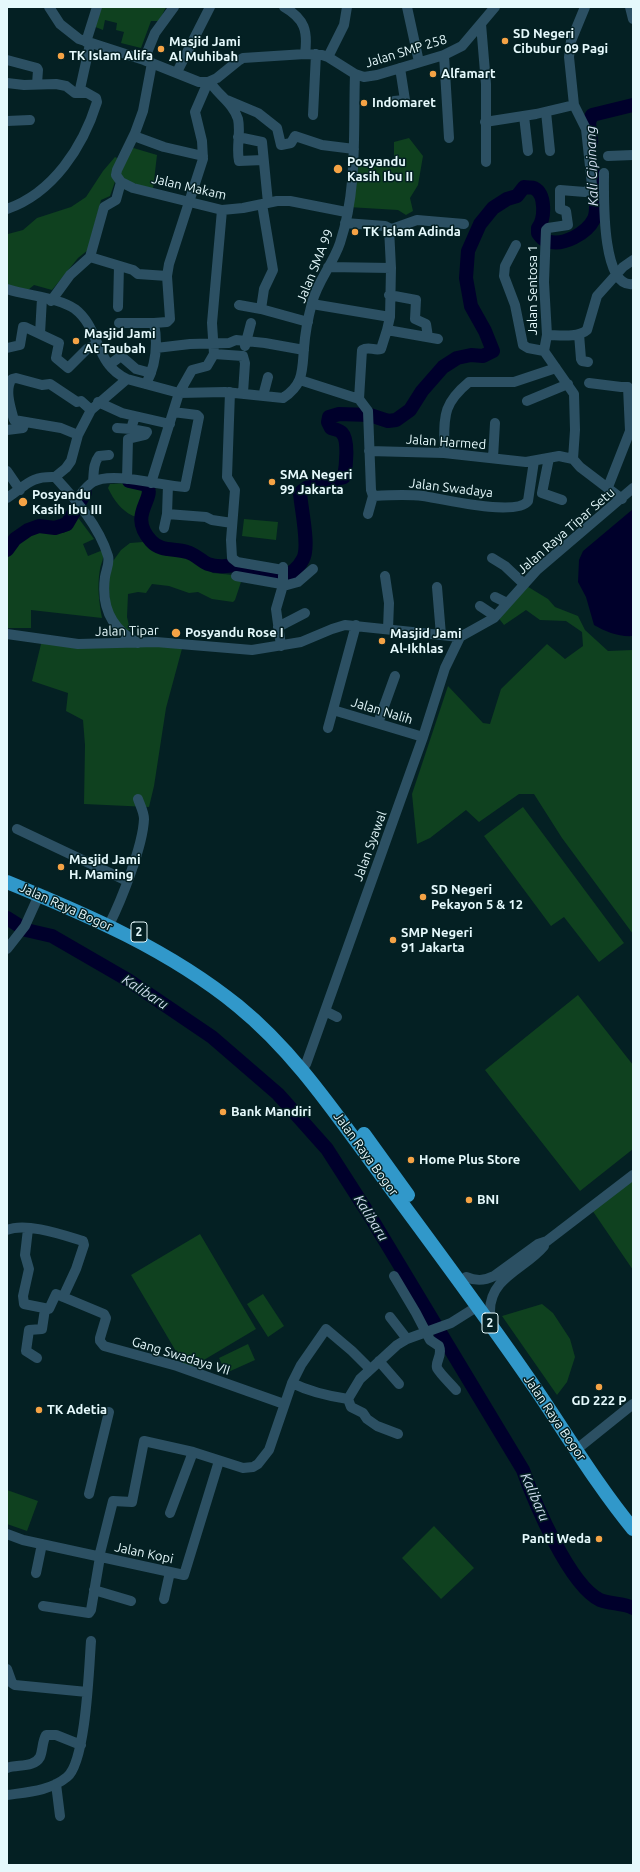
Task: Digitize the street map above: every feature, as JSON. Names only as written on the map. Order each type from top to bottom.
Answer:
[{"type":"highway","name":"Jalan Raya Bogor","points":[[7,873],[170,950],[216,980],[263,1018],[306,1064],[350,1115],[552,1406],[633,1529]]},
{"type":"highway","name":"Jalan Raya Bogor","points":[[7,882],[111,922],[210,984],[240,1008],[280,1046],[342,1121],[463,1279]]},
{"type":"highway","name":"Jalan Raya Bogor","points":[[580,1447],[633,1514]]},
{"type":"street","points":[[49,7],[65,29],[74,37],[88,43],[148,61],[195,80],[209,82],[216,91],[227,100],[258,113],[277,128],[280,145],[291,143],[295,136],[322,145],[354,149]]},
{"type":"street","points":[[7,209],[38,192],[62,170],[79,146],[97,102],[96,98],[80,89],[88,43],[97,7]]},
{"type":"street","points":[[40,334],[46,299],[90,258],[104,207],[116,200],[121,182],[116,175],[117,170],[134,136],[143,110],[148,61],[155,33],[174,7]]},
{"type":"street","points":[[177,72],[210,7]]},
{"type":"street","points":[[284,7],[296,15],[302,22],[307,39],[305,54]]},
{"type":"street","points":[[328,57],[344,25],[347,7]]},
{"type":"street","points":[[407,7],[419,62]]},
{"type":"street","name":"Jalan SMP 258","points":[[354,74],[368,77],[444,55],[462,46],[495,7]]},
{"type":"street","points":[[485,122],[546,112],[574,105],[570,50],[578,21],[585,7]]},
{"type":"street","points":[[630,7],[633,19]]},
{"type":"street","points":[[481,24],[486,84],[486,162]]},
{"type":"street","points":[[119,323],[167,322],[170,319],[167,276],[171,256],[203,156],[202,141],[195,112],[209,82],[243,58],[305,54],[316,54],[328,57],[354,74]]},
{"type":"street","points":[[313,115],[316,54]]},
{"type":"street","points":[[444,55],[449,76],[449,138]]},
{"type":"street","points":[[7,60],[37,68],[36,84]]},
{"type":"street","points":[[394,102],[405,100],[400,68]]},
{"type":"street","name":"Jalan SMA 99","points":[[108,366],[119,376],[179,393],[230,392],[282,398],[289,394],[300,380],[312,304],[340,243],[345,223],[354,149],[354,74]]},
{"type":"street","points":[[7,82],[24,85],[36,84],[64,86],[74,93],[85,93]]},
{"type":"street","points":[[227,100],[237,117],[239,161],[263,160]]},
{"type":"street","name":"Jalan Sentosa 1","points":[[544,352],[546,335],[544,282],[548,228],[568,225],[566,211],[560,209],[560,190],[586,192],[591,187],[586,130],[574,105]]},
{"type":"street","points":[[546,112],[550,151]]},
{"type":"street","points":[[524,116],[528,151]]},
{"type":"street","points":[[7,121],[30,120]]},
{"type":"street","points":[[134,136],[164,147],[203,156]]},
{"type":"street","points":[[238,137],[262,142],[265,203],[273,270],[264,290],[261,309]]},
{"type":"street","points":[[608,156],[633,155]]},
{"type":"street","points":[[604,173],[606,239],[616,274],[624,283],[633,284]]},
{"type":"street","name":"Jalan Makam","points":[[121,182],[134,188],[222,210],[243,208],[265,203],[290,201],[346,212]]},
{"type":"street","points":[[151,483],[179,393],[192,370],[207,366],[214,354],[212,323],[222,210]]},
{"type":"street","points":[[389,230],[417,220],[464,224]]},
{"type":"street","points":[[345,223],[385,226],[389,230],[391,268],[389,295],[390,317],[381,349],[376,350],[368,348],[362,350],[359,399],[368,416],[371,490],[373,496],[368,514]]},
{"type":"street","points":[[516,245],[504,266],[504,276],[515,305],[523,345],[528,348],[544,352],[568,384],[575,398],[573,459],[608,487],[629,493]]},
{"type":"street","points":[[90,258],[133,270],[138,274],[167,276]]},
{"type":"street","points":[[546,335],[579,334],[587,330],[597,296],[626,264],[633,260]]},
{"type":"street","points":[[118,307],[119,266]]},
{"type":"street","points":[[328,267],[391,268]]},
{"type":"street","points":[[7,289],[71,307],[78,313],[90,329],[108,366],[121,356],[136,369],[151,373]]},
{"type":"street","points":[[387,330],[433,338],[426,324],[415,319],[416,300],[389,295]]},
{"type":"street","points":[[312,304],[390,317]]},
{"type":"street","points":[[239,305],[261,309],[308,322]]},
{"type":"street","points":[[146,384],[151,373],[156,348],[154,323]]},
{"type":"street","points":[[243,393],[245,363],[243,356],[251,323]]},
{"type":"street","points":[[7,348],[20,345],[23,327],[59,344],[56,358],[68,368],[87,349],[97,344]]},
{"type":"street","points":[[579,334],[581,358],[582,361],[588,362]]},
{"type":"street","points":[[156,348],[190,344],[229,343],[236,340],[265,343],[304,350]]},
{"type":"street","points":[[214,354],[243,356]]},
{"type":"street","points":[[444,453],[446,409],[456,393],[469,382],[519,381],[556,368]]},
{"type":"street","points":[[263,396],[268,377]]},
{"type":"street","points":[[78,436],[61,428],[14,420],[8,389],[9,383],[13,378],[42,386],[49,384],[77,402],[82,401],[91,410]]},
{"type":"street","points":[[7,498],[20,490],[33,479],[55,477],[66,468],[71,461],[78,436],[91,410],[98,402],[127,379]]},
{"type":"street","points":[[300,380],[359,399]]},
{"type":"street","points":[[589,383],[628,387],[632,421],[626,444],[608,487]]},
{"type":"street","points":[[527,401],[568,384]]},
{"type":"street","points":[[230,392],[227,477],[235,490],[232,523],[232,558],[237,562],[298,582],[313,569]]},
{"type":"street","points":[[98,402],[110,408],[135,416],[170,424]]},
{"type":"street","points":[[77,502],[93,482],[110,478],[186,486],[199,418],[197,415],[173,412]]},
{"type":"street","points":[[131,429],[135,416]]},
{"type":"street","points":[[493,458],[495,423]]},
{"type":"street","points":[[7,430],[23,428]]},
{"type":"street","points":[[117,428],[147,432],[145,435],[128,439],[127,479]]},
{"type":"street","name":"Jalan Harmed","points":[[369,451],[444,453],[526,462],[559,456],[573,459]]},
{"type":"street","points":[[93,482],[93,470],[96,459],[99,456],[109,454]]},
{"type":"street","points":[[548,458],[542,492],[562,500]]},
{"type":"street","name":"Jalan Swadaya","points":[[373,496],[413,496],[474,505],[516,508],[523,506],[528,501],[534,461]]},
{"type":"street","points":[[7,472],[20,490]]},
{"type":"street","points":[[55,477],[77,502],[103,543],[109,557],[104,591],[107,611],[121,633],[138,643]]},
{"type":"street","points":[[164,528],[167,514],[168,485]]},
{"type":"street","name":"Jalan Raya Tipar Setu","points":[[460,637],[495,616],[544,563],[629,493]]},
{"type":"street","points":[[167,514],[206,517],[212,520],[232,523]]},
{"type":"street","points":[[492,558],[505,566],[524,584]]},
{"type":"street","points":[[236,576],[283,576]]},
{"type":"street","points":[[281,646],[276,609],[283,576]]},
{"type":"street","points":[[385,576],[389,603],[388,629]]},
{"type":"street","points":[[437,587],[441,635]]},
{"type":"street","points":[[495,597],[507,603]]},
{"type":"street","points":[[480,606],[495,616]]},
{"type":"street","points":[[278,627],[305,613]]},
{"type":"street","name":"Jalan Tipar","points":[[7,634],[78,644],[191,644],[252,650],[301,642],[345,625],[460,637]]},
{"type":"street","points":[[328,728],[356,625]]},
{"type":"street","name":"Jalan Syawal","points":[[306,1064],[423,738],[445,668],[460,637]]},
{"type":"street","points":[[378,723],[395,676]]},
{"type":"street","name":"Jalan Nalih","points":[[333,710],[423,738]]},
{"type":"street","points":[[111,922],[127,881],[143,823],[142,810],[138,799]]},
{"type":"street","points":[[17,829],[127,881]]},
{"type":"street","points":[[7,949],[23,930],[39,895]]},
{"type":"street","points":[[325,1011],[337,1017]]},
{"type":"street","points":[[348,1398],[360,1379],[379,1360],[407,1339],[451,1323],[488,1314],[490,1300],[497,1280],[533,1257],[541,1250],[547,1241],[633,1175]]},
{"type":"street","points":[[7,1230],[15,1228],[28,1229],[41,1230],[82,1241],[84,1244],[63,1297],[54,1294],[50,1309],[29,1306],[22,1302],[29,1269],[25,1255],[28,1229]]},
{"type":"street","points":[[394,1276],[430,1331],[430,1340],[440,1349],[441,1355],[437,1363],[437,1368],[456,1390]]},
{"type":"street","points":[[463,1279],[497,1280]]},
{"type":"street","name":"Gang Swadaya VII","points":[[63,1297],[103,1313],[106,1318],[100,1341],[104,1346],[177,1366],[284,1404]]},
{"type":"street","points":[[37,1358],[26,1351],[29,1330],[42,1329],[46,1308]]},
{"type":"street","points":[[390,1317],[407,1339]]},
{"type":"street","points":[[43,1606],[87,1614],[92,1610],[99,1557],[113,1502],[132,1502],[140,1466],[143,1443],[151,1443],[193,1452],[243,1468],[253,1467],[264,1458],[269,1450],[284,1404],[300,1365],[326,1329],[352,1351],[370,1369]]},
{"type":"street","points":[[379,1360],[399,1384]]},
{"type":"street","points":[[292,1383],[306,1390],[322,1395],[348,1398]]},
{"type":"street","points":[[348,1398],[351,1407],[363,1413],[370,1421],[398,1434]]},
{"type":"street","points":[[580,1447],[633,1404]]},
{"type":"street","points":[[89,1494],[109,1412]]},
{"type":"street","points":[[170,1513],[193,1452]]},
{"type":"street","name":"Jalan Kopi","points":[[7,1534],[42,1544],[183,1575],[186,1573],[219,1461]]},
{"type":"street","points":[[36,1573],[42,1544]]},
{"type":"street","points":[[164,1599],[170,1572]]},
{"type":"street","points":[[94,1590],[130,1600]]},
{"type":"street","points":[[7,1795],[41,1790],[56,1784],[68,1776],[73,1770],[81,1745],[91,1641]]},
{"type":"street","points":[[7,1669],[12,1683],[15,1685],[87,1692]]},
{"type":"street","points":[[7,1768],[27,1765],[35,1762],[40,1757],[44,1739],[49,1734],[81,1745]]},
{"type":"street","points":[[56,1784],[60,1816]]},
{"type":"green space","points":[[100,7],[166,7],[159,21],[151,21],[141,48],[121,43],[124,32],[116,30],[117,23],[105,20],[103,30],[93,26]]},
{"type":"green space","points":[[409,138],[423,156],[418,185],[410,198],[413,211],[406,215],[398,210],[348,207],[354,165],[394,167],[394,142]]},
{"type":"green space","points":[[130,147],[157,155],[153,189],[116,179],[110,196],[101,200],[88,250],[78,258],[52,290],[34,285],[28,290],[7,285],[7,232],[8,234],[23,230],[37,218],[71,207],[86,197],[103,171],[115,157],[119,159]]},
{"type":"green space","points":[[127,483],[142,486],[144,490],[145,497],[138,517],[133,516],[124,510],[113,497],[108,488],[110,484]]},
{"type":"green space","points":[[76,515],[94,539],[83,544],[88,556],[103,550],[104,555],[99,575],[99,600],[102,618],[31,610],[31,628],[8,628],[7,556],[18,543],[32,533],[63,533],[70,530]]},
{"type":"green space","points":[[244,519],[278,522],[276,540],[242,536]]},
{"type":"green space","points":[[143,542],[152,550],[167,556],[181,554],[213,573],[243,576],[235,600],[233,602],[212,599],[198,592],[189,593],[169,586],[152,584],[146,593],[138,592],[128,594],[127,617],[130,630],[124,632],[110,611],[108,568],[121,550],[130,543]]},
{"type":"green space","points":[[525,585],[548,599],[555,607],[578,616],[585,630],[608,651],[633,650],[633,934],[562,838],[534,794],[519,794],[479,822],[466,810],[430,838],[417,844],[412,794],[448,686],[483,723],[490,724],[501,689],[547,644],[565,659],[583,646],[582,632],[566,621],[540,620],[526,610],[504,625],[497,616]]},
{"type":"green space","points":[[42,640],[183,645],[166,708],[154,786],[149,807],[84,804],[85,745],[83,720],[66,711],[68,693],[32,681]]},
{"type":"green space","points":[[523,807],[624,943],[599,962],[564,917],[551,926],[484,836]]},
{"type":"green space","points":[[578,995],[633,1065],[633,1149],[580,1191],[485,1070]]},
{"type":"green space","points":[[633,1180],[633,1270],[592,1210]]},
{"type":"green space","points":[[200,1234],[256,1329],[187,1370],[131,1275]]},
{"type":"green space","points":[[263,1294],[284,1326],[268,1337],[247,1304]]},
{"type":"green space","points":[[542,1304],[553,1313],[570,1339],[575,1357],[567,1382],[557,1395],[502,1316]]},
{"type":"green space","points":[[248,1344],[255,1360],[226,1373],[219,1358]]},
{"type":"green space","points":[[7,1490],[38,1501],[27,1531],[7,1524]]},
{"type":"green space","points":[[434,1526],[474,1568],[441,1599],[402,1558]]},
{"type":"water","points":[[633,509],[633,636],[623,636],[613,634],[594,625],[586,597],[578,582],[579,560],[583,551]]},
{"type":"waterway","name":"Kali Cipinang","points":[[591,142],[589,122],[592,115],[633,105]]},
{"type":"waterway","name":"Kali Cipinang","points":[[129,481],[147,485],[149,491],[143,508],[142,523],[144,531],[151,541],[159,547],[190,553],[205,563],[213,565],[238,566],[281,576],[289,574],[297,568],[303,559],[306,546],[300,493],[315,484],[344,477],[346,441],[341,432],[331,428],[328,422],[329,417],[339,414],[370,415],[388,421],[396,420],[410,410],[422,391],[443,367],[457,358],[471,355],[483,356],[493,351],[485,331],[471,306],[466,278],[468,251],[480,224],[493,208],[507,199],[517,196],[524,187],[533,188],[538,191],[541,196],[543,207],[542,219],[538,228],[538,233],[543,239],[553,242],[560,242],[574,238],[586,229],[594,219],[596,203],[593,173]]},
{"type":"waterway","name":"Kali Cipinang","points":[[7,550],[15,539],[28,530],[39,526],[55,528],[67,524],[85,493]]},
{"type":"waterway","name":"Kalibaru","points":[[7,918],[26,930],[52,936],[128,980],[212,1037],[278,1094],[327,1149],[370,1216],[523,1470],[544,1521],[576,1578],[588,1591],[600,1600],[633,1608]]},
{"type":"place","name":"SD Negeri Cibubur 09 Pagi","points":[[505,41]]},
{"type":"place","name":"Masjid Jami Al Muhibah","points":[[161,49]]},
{"type":"place","name":"TK Islam Alifa","points":[[61,56]]},
{"type":"place","name":"Alfamart","points":[[433,74]]},
{"type":"place","name":"Indomaret","points":[[364,103]]},
{"type":"place","name":"Posyandu Kasih Ibu II","points":[[338,169]]},
{"type":"place","name":"TK Islam Adinda","points":[[355,232]]},
{"type":"place","name":"Masjid Jami At Taubah","points":[[76,341]]},
{"type":"place","name":"SMA Negeri 99 Jakarta","points":[[272,482]]},
{"type":"place","name":"Posyandu Kasih Ibu III","points":[[23,502]]},
{"type":"place","name":"Posyandu Rose I","points":[[176,633]]},
{"type":"place","name":"Masjid Jami Al-Ikhlas","points":[[382,641]]},
{"type":"place","name":"Masjid Jami H. Maming","points":[[61,867]]},
{"type":"place","name":"SD Negeri Pekayon 5 & 12","points":[[423,897]]},
{"type":"place","name":"SMP Negeri 91 Jakarta","points":[[393,940]]},
{"type":"place","name":"Bank Mandiri","points":[[223,1112]]},
{"type":"place","name":"Home Plus Store","points":[[411,1160]]},
{"type":"place","name":"BNI","points":[[469,1200]]},
{"type":"place","name":"GD 222 P","points":[[599,1387]]},
{"type":"place","name":"TK Adetia","points":[[39,1410]]},
{"type":"place","name":"Panti Weda","points":[[599,1539]]}]
